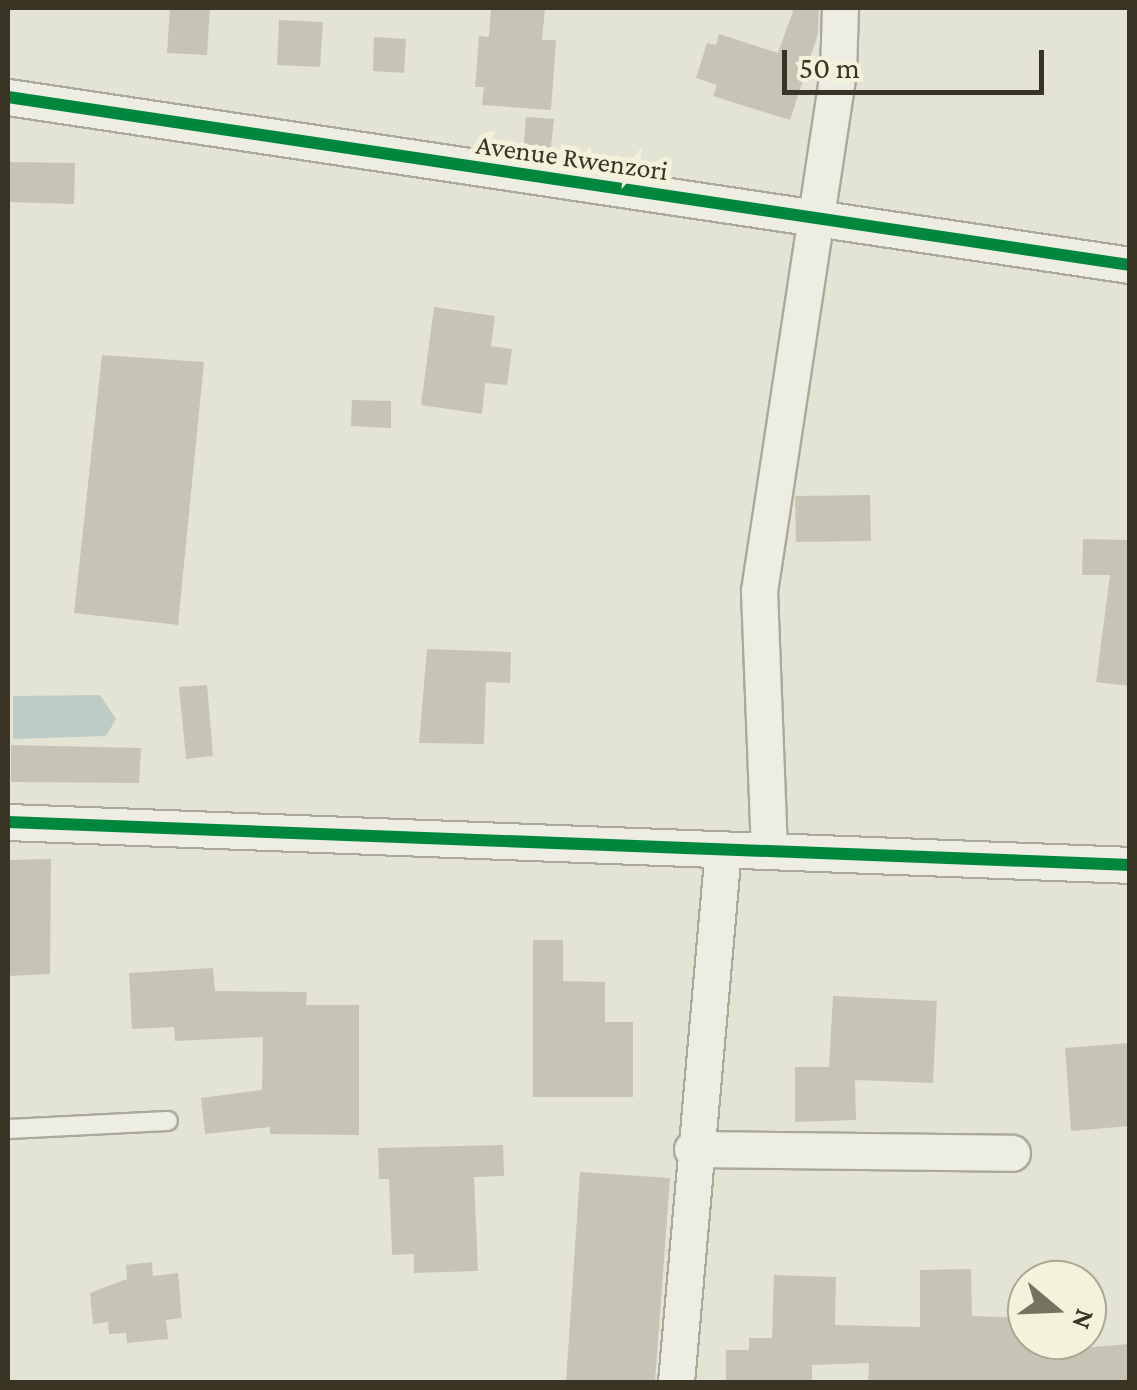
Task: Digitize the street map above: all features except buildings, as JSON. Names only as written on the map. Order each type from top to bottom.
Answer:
[{"type":"street","points":[[769,851],[758,590],[815,218],[840,8]]},
{"type":"street","name":"Avenue Rwenzori","points":[[8,97],[1130,265]]},
{"type":"street","points":[[8,822],[1130,864]]},
{"type":"street","points":[[676,1382],[692,1148],[724,850]]},
{"type":"street","points":[[692,1148],[1012,1152]]},
{"type":"lane","points":[[8,1129],[168,1121]]},
{"type":"shaded area","points":[[100,695],[116,719],[106,736],[13,739],[13,696]]},
{"type":"cycle path","points":[[8,97],[1130,265]]},
{"type":"cycle path","points":[[8,822],[1130,865]]}]
